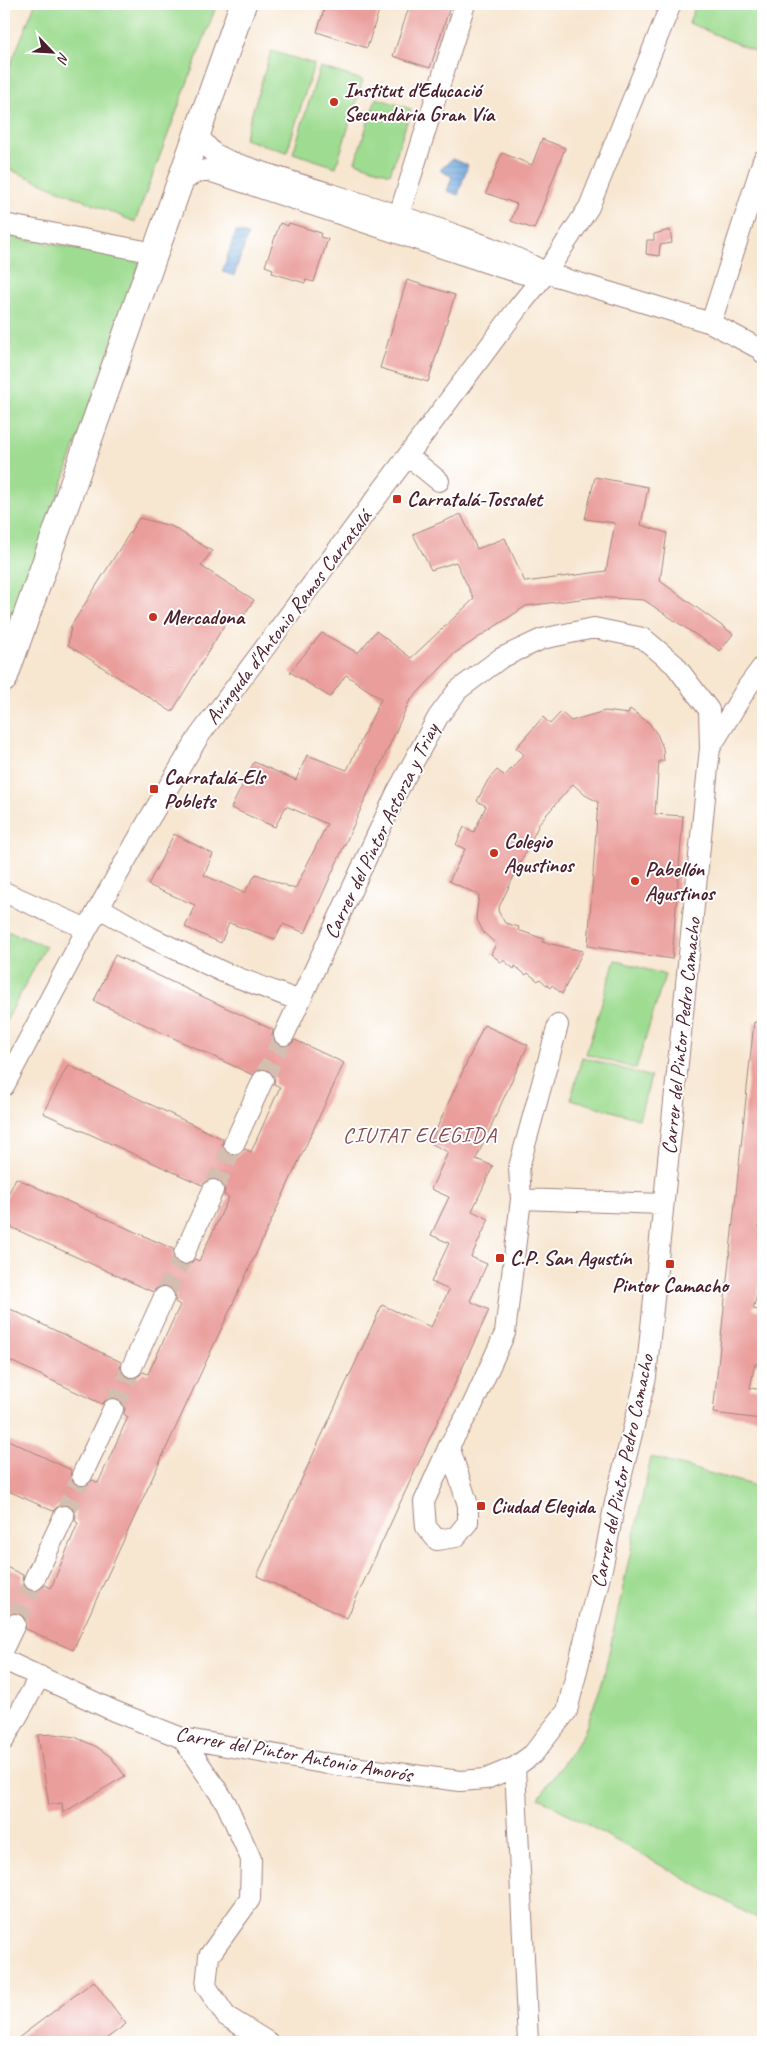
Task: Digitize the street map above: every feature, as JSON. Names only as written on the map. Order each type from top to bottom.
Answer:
[{"type":"main road","points":[[4,679],[198,136],[243,4]]},
{"type":"street","points":[[399,215],[466,4]]},
{"type":"street","name":"Avinguda d'Antonio Ramos Carratalá","points":[[4,1086],[87,929],[199,736],[517,309],[546,273],[589,207],[671,4]]},
{"type":"street","points":[[198,136],[213,153],[229,161],[399,215],[526,261],[546,273],[712,323],[760,349],[763,353]]},
{"type":"street","points":[[712,323],[763,160]]},
{"type":"street","points":[[181,182],[195,173],[206,170],[503,268],[524,274],[546,273]]},
{"type":"street","points":[[4,224],[155,252]]},
{"type":"street","points":[[408,456],[439,481]]},
{"type":"street","name":"Carrer del Pintor Astorza y Triay","points":[[284,1035],[397,792],[438,717],[458,690],[500,658],[542,638],[594,628],[643,638],[675,665],[709,710]]},
{"type":"street","points":[[710,748],[748,686],[763,666]]},
{"type":"street","points":[[710,748],[709,710],[748,686]]},
{"type":"street","name":"Carrer del Pintor Pedro Camacho","points":[[552,1732],[567,1711],[646,1377],[710,748]]},
{"type":"street","points":[[4,892],[87,929]]},
{"type":"street","points":[[100,908],[150,937],[223,972],[300,1001]]},
{"type":"street","points":[[448,1446],[472,1406],[505,1333],[521,1199],[519,1166],[558,1026]]},
{"type":"street","points":[[234,1144],[263,1080]]},
{"type":"street","points":[[184,1254],[213,1190]]},
{"type":"street","points":[[521,1199],[663,1204]]},
{"type":"street","points":[[132,1367],[164,1297]]},
{"type":"street","points":[[82,1475],[112,1409]]},
{"type":"street","points":[[34,1580],[64,1516]]},
{"type":"street","points":[[4,1647],[14,1624]]},
{"type":"street","name":"Carrer del Pintor Antonio Amorós","points":[[4,1660],[114,1711],[182,1738],[322,1763],[460,1781],[486,1779],[515,1767],[533,1754],[552,1732]]},
{"type":"street","points":[[4,1740],[40,1676]]},
{"type":"street","points":[[182,1738],[226,1803],[251,1859],[250,1899],[210,1956],[206,1986],[226,2016],[268,2042]]},
{"type":"street","points":[[515,1767],[528,2042]]},
{"type":"green space","points":[[35,4],[217,4],[135,222],[4,167],[4,81]]},
{"type":"green space","points":[[696,4],[763,4],[763,55],[689,23]]},
{"type":"green space","points":[[271,51],[314,64],[287,152],[244,139]]},
{"type":"green space","points":[[320,67],[363,80],[336,167],[293,153]]},
{"type":"green space","points":[[376,98],[411,109],[390,174],[355,162]]},
{"type":"green space","points":[[4,236],[141,259],[4,649]]},
{"type":"green space","points":[[4,930],[46,946],[4,1025]]},
{"type":"green space","points":[[615,960],[665,975],[636,1069],[586,1054]]},
{"type":"green space","points":[[582,1057],[651,1077],[639,1119],[571,1099]]},
{"type":"green space","points":[[651,1457],[763,1488],[763,1922],[539,1798],[584,1733],[603,1680]]},
{"type":"water","points":[[452,159],[468,165],[458,195],[447,191],[452,177],[440,170]]},
{"type":"water","points":[[236,231],[248,235],[234,276],[222,272]]},
{"type":"building","points":[[326,4],[381,4],[367,48],[317,32]]},
{"type":"building","points":[[410,4],[451,4],[430,68],[393,56]]},
{"type":"building","points":[[542,139],[565,148],[534,229],[511,221],[517,204],[486,193],[502,153],[532,165]]},
{"type":"building","points":[[280,223],[288,226],[289,223],[321,233],[320,237],[328,239],[314,282],[306,280],[305,283],[272,273],[273,269],[265,266]]},
{"type":"building","points":[[670,230],[672,243],[660,245],[659,256],[646,254],[647,240],[654,240],[654,234]]},
{"type":"building","points":[[407,280],[455,295],[428,382],[380,368]]},
{"type":"building","points":[[595,477],[648,487],[641,525],[667,533],[660,581],[733,634],[720,651],[644,600],[596,597],[526,606],[455,653],[409,702],[305,933],[283,924],[275,939],[229,923],[221,943],[185,927],[195,905],[148,885],[174,834],[213,854],[204,875],[244,893],[256,874],[295,889],[327,824],[286,806],[275,827],[231,808],[254,762],[296,780],[307,755],[347,770],[381,699],[346,675],[330,697],[290,672],[322,633],[358,653],[376,631],[411,658],[474,599],[456,562],[431,570],[413,534],[461,514],[477,549],[505,538],[525,582],[606,571],[615,523],[585,519]]},
{"type":"building","name":"Mercadona","points":[[139,518],[171,526],[212,551],[201,566],[254,600],[240,621],[231,614],[172,712],[68,645],[71,626]]},
{"type":"building","name":"Colegio Agustinos","points":[[630,709],[649,723],[657,734],[663,748],[664,761],[659,761],[655,814],[683,816],[672,959],[588,946],[598,802],[585,795],[573,784],[540,822],[498,911],[505,923],[519,927],[518,930],[544,939],[542,942],[583,951],[562,994],[552,985],[550,988],[540,979],[538,981],[528,973],[526,975],[515,966],[514,969],[503,960],[502,963],[491,954],[496,944],[483,932],[476,917],[479,895],[449,881],[465,849],[456,845],[464,827],[474,832],[486,806],[477,801],[488,780],[497,770],[505,776],[524,754],[516,748],[543,717],[550,724],[561,712],[571,721],[605,711],[628,714]]},
{"type":"building","points":[[115,955],[273,1030],[272,1036],[279,1046],[290,1045],[295,1040],[344,1063],[73,1650],[26,1629],[25,1618],[20,1613],[9,1614],[4,1619],[4,1566],[23,1575],[22,1581],[29,1590],[35,1592],[45,1585],[51,1588],[78,1523],[75,1521],[76,1515],[74,1510],[69,1505],[58,1506],[53,1511],[4,1489],[4,1438],[71,1470],[70,1476],[73,1482],[77,1486],[83,1487],[93,1480],[98,1483],[128,1417],[124,1414],[125,1408],[118,1399],[112,1397],[102,1404],[4,1358],[4,1306],[121,1362],[120,1368],[122,1373],[127,1378],[133,1379],[143,1372],[148,1374],[180,1305],[175,1302],[176,1295],[169,1286],[162,1285],[153,1292],[4,1224],[4,1203],[16,1178],[173,1249],[174,1260],[180,1265],[190,1264],[195,1259],[199,1261],[229,1197],[224,1195],[225,1188],[222,1183],[217,1179],[211,1178],[202,1185],[43,1113],[68,1065],[223,1139],[222,1145],[224,1150],[230,1155],[236,1156],[245,1149],[251,1152],[280,1087],[274,1084],[275,1078],[268,1069],[261,1068],[253,1075],[94,1001]]},
{"type":"building","points":[[754,1022],[763,1023],[763,1205],[759,1228],[763,1229],[763,1285],[760,1285],[753,1309],[763,1311],[763,1332],[760,1364],[755,1364],[750,1388],[763,1390],[761,1419],[713,1413]]},
{"type":"building","points":[[484,1025],[528,1045],[476,1159],[493,1166],[472,1211],[489,1219],[471,1257],[487,1264],[470,1301],[489,1310],[347,1618],[257,1576],[382,1305],[431,1327],[449,1290],[431,1282],[449,1243],[431,1235],[449,1197],[431,1189],[448,1152],[430,1143]]},
{"type":"building","points":[[53,1734],[75,1737],[97,1747],[111,1757],[125,1776],[63,1813],[62,1803],[49,1805],[38,1735]]},
{"type":"building","points":[[94,1981],[126,2024],[102,2042],[13,2042]]},
{"type":"tunnel","points":[[263,1080],[284,1035]]},
{"type":"tunnel","points":[[213,1190],[234,1144]]},
{"type":"tunnel","points":[[164,1297],[184,1254]]},
{"type":"tunnel","points":[[113,1409],[132,1367]]},
{"type":"tunnel","points":[[64,1516],[82,1475]]},
{"type":"tunnel","points":[[15,1624],[34,1580]]},
{"type":"place","name":"Institut d'Educació Secundària Gran Vía","points":[[334,102]]},
{"type":"place","name":"Carratalá-Tossalet","points":[[397,499]]},
{"type":"place","name":"Mercadona","points":[[153,617]]},
{"type":"place","name":"Carratalá-Els Poblets","points":[[154,789]]},
{"type":"place","name":"Colegio Agustinos","points":[[494,853]]},
{"type":"place","name":"Pabellón Agustinos","points":[[635,881]]},
{"type":"place","name":"C.P. San Agustín","points":[[500,1258]]},
{"type":"place","name":"Pintor Camacho","points":[[670,1264]]},
{"type":"place","name":"Ciudad Elegida","points":[[481,1506]]},
{"type":"district","name":"CIUTAT ELEGIDA","points":[[420,1134]]}]
